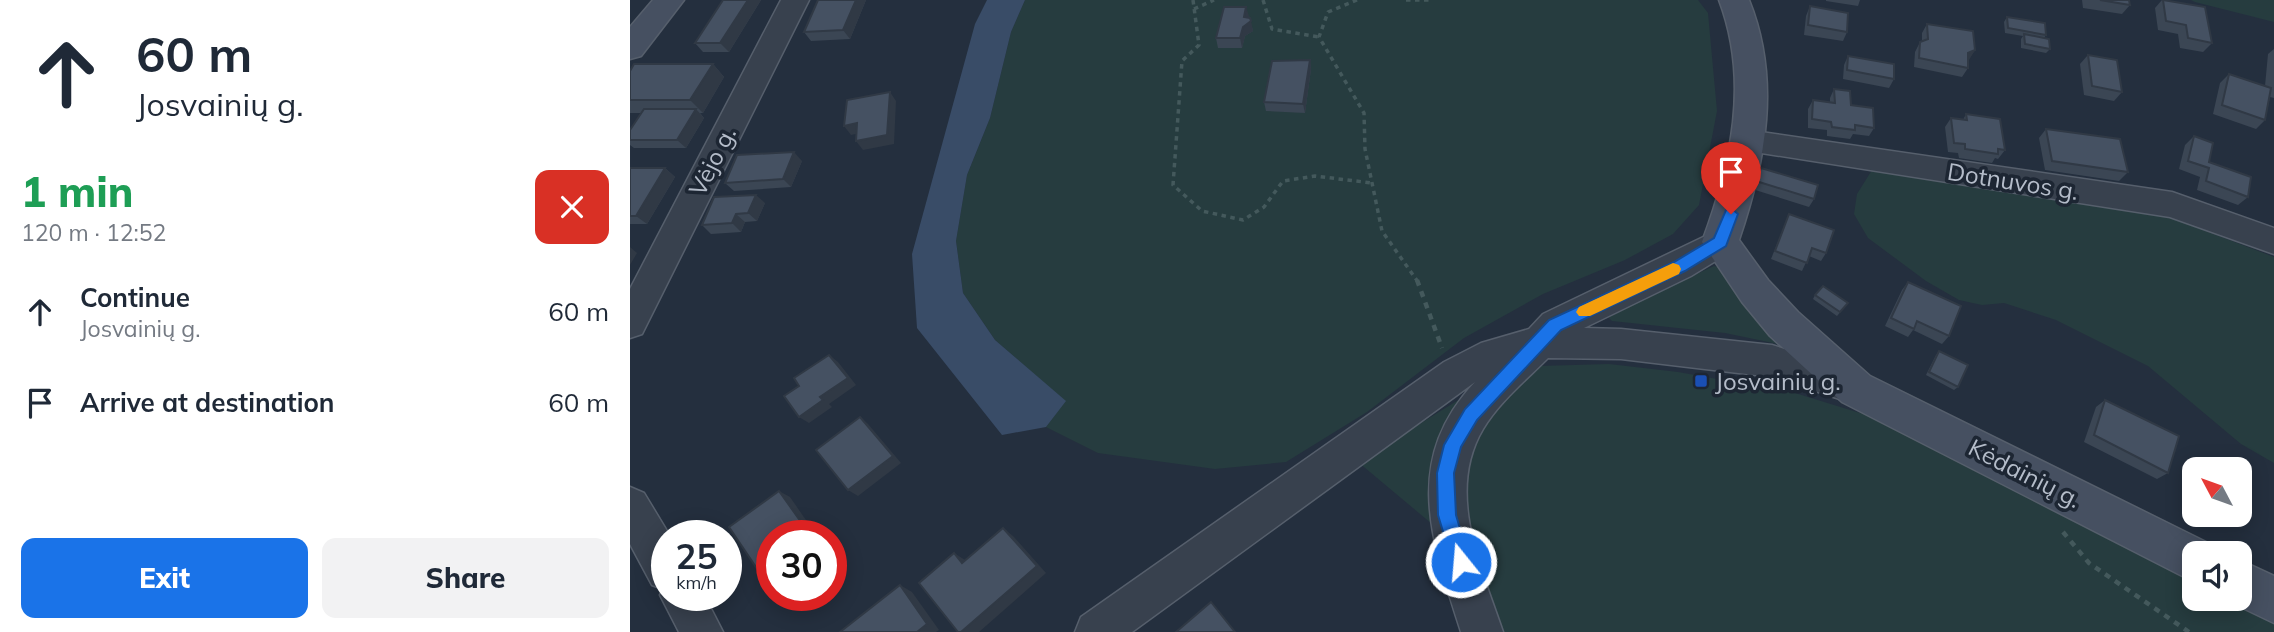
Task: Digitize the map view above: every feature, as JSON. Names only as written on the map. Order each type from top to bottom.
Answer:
[{"type":"main road","points":[[630,48],[669,0]]},
{"type":"main road","points":[[1720,242],[1731,214],[1747,141],[1752,80],[1749,41],[1744,20],[1734,0]]},
{"type":"main road","name":"Kėdainių g.","points":[[1720,242],[1755,291],[1784,324],[1856,388],[2182,554]]},
{"type":"main road","points":[[2252,589],[2274,600]]},
{"type":"street","name":"Vėjo g.","points":[[630,323],[795,0]]},
{"type":"street","name":"Dotnuvos g.","points":[[1747,141],[2172,205],[2274,242]]},
{"type":"street","points":[[1482,632],[1447,515],[1446,473],[1453,445],[1471,415],[1555,325],[1679,266],[1720,242]]},
{"type":"street","points":[[1096,632],[1452,376],[1494,354],[1540,342],[1621,344],[1772,361],[1856,388]]},
{"type":"street","points":[[630,506],[651,542]]},
{"type":"street","points":[[690,611],[702,632]]},
{"type":"path","points":[[1193,0],[1199,45],[1182,61],[1173,185],[1202,211],[1243,220],[1264,206],[1283,181],[1315,176],[1372,183]]},
{"type":"path","points":[[1194,9],[1214,0]]},
{"type":"path","points":[[1263,0],[1272,29],[1319,37],[1364,113],[1365,149],[1382,231],[1419,283],[1452,376]]},
{"type":"path","points":[[1319,37],[1328,12],[1357,0]]},
{"type":"path","points":[[1406,0],[1433,0]]},
{"type":"path","points":[[2053,522],[2089,563],[2189,632]]},
{"type":"green space","points":[[1025,0],[1698,0],[1708,13],[1717,111],[1699,205],[1673,234],[1625,260],[1543,294],[1464,338],[1367,412],[1286,462],[1215,469],[1098,453],[1046,427],[1065,401],[995,340],[963,293],[956,241],[967,175],[990,118],[1011,32]]},
{"type":"green space","points":[[2191,0],[2274,0],[2274,22],[2195,2]]},
{"type":"green space","points":[[1872,170],[2112,205],[2174,219],[2274,257],[2274,463],[2241,444],[2148,366],[2056,320],[2004,303],[1982,305],[1959,300],[1926,281],[1868,238],[1854,214],[1857,194]]},
{"type":"green space","points":[[1714,266],[1722,268],[1781,342],[1778,344],[1725,333],[1612,321],[1609,318],[1612,313]]},
{"type":"green space","points":[[1609,364],[1678,372],[1795,393],[1902,426],[2182,573],[2182,611],[2252,609],[2274,620],[2274,632],[1498,632],[1475,560],[1358,462],[1473,391],[1539,366]]},
{"type":"water","points":[[987,0],[1025,0],[1011,32],[990,118],[967,175],[956,241],[963,293],[995,340],[1066,401],[1046,427],[1002,435],[917,328],[912,254],[975,24]]},
{"type":"building","points":[[723,0],[748,0],[720,43],[695,43]]},
{"type":"building","points":[[818,0],[856,0],[843,30],[804,32]]},
{"type":"building","points":[[2100,0],[2129,0],[2130,5]]},
{"type":"building","points":[[2163,0],[2205,7],[2212,43],[2188,38],[2186,25],[2166,21]]},
{"type":"building","points":[[1810,6],[1848,13],[1847,32],[1808,25]]},
{"type":"building","points":[[1224,7],[1246,7],[1244,17],[1250,18],[1251,21],[1243,27],[1240,38],[1216,38]]},
{"type":"building","points":[[2007,17],[2045,23],[2046,35],[2008,28]]},
{"type":"building","points":[[1927,24],[1973,31],[1975,50],[1968,53],[1968,68],[1919,58],[1920,42],[1928,39]]},
{"type":"building","points":[[2024,34],[2049,39],[2050,49],[2025,44]]},
{"type":"building","points":[[2088,55],[2117,60],[2122,92],[2092,86]]},
{"type":"building","points":[[1848,56],[1894,64],[1894,79],[1847,70]]},
{"type":"building","points":[[1310,60],[1303,104],[1264,102],[1272,61]]},
{"type":"building","points":[[634,64],[713,64],[690,100],[630,100],[630,71]]},
{"type":"building","points":[[2229,74],[2271,88],[2265,120],[2222,105]]},
{"type":"building","points":[[1834,89],[1850,91],[1851,105],[1873,108],[1874,128],[1855,125],[1855,130],[1832,127],[1831,122],[1812,119],[1813,100],[1835,103]]},
{"type":"building","points":[[890,92],[887,135],[856,141],[857,123],[844,126],[847,100]]},
{"type":"building","points":[[644,109],[696,109],[677,140],[630,140],[630,130]]},
{"type":"building","points":[[1966,114],[2000,119],[2005,150],[1998,149],[1998,154],[1965,149],[1965,144],[1954,143],[1951,118],[1967,120]]},
{"type":"building","points":[[2046,129],[2120,139],[2128,172],[2052,161]]},
{"type":"building","points":[[2194,136],[2213,143],[2209,162],[2251,177],[2248,197],[2206,181],[2209,168],[2188,161]]},
{"type":"building","points":[[794,152],[783,179],[725,183],[737,155]]},
{"type":"building","points":[[630,168],[665,168],[636,216],[630,216]]},
{"type":"building","points":[[1761,168],[1818,185],[1814,199],[1756,181]]},
{"type":"building","points":[[756,195],[748,213],[736,214],[732,223],[702,225],[714,197]]},
{"type":"building","points":[[1789,214],[1834,230],[1826,253],[1812,248],[1807,263],[1775,251]]},
{"type":"building","points":[[1908,282],[1961,306],[1949,336],[1917,321],[1914,329],[1891,318]]},
{"type":"building","points":[[1823,286],[1848,303],[1840,312],[1815,295]]},
{"type":"building","points":[[1939,351],[1968,365],[1958,387],[1929,372]]},
{"type":"building","points":[[829,355],[848,378],[820,397],[823,400],[799,417],[784,396],[799,386],[794,378]]},
{"type":"building","points":[[2105,400],[2179,436],[2168,473],[2094,435]]},
{"type":"building","points":[[860,417],[893,456],[848,490],[816,450]]},
{"type":"building","points":[[779,491],[800,520],[756,520],[756,567],[742,546],[742,520],[739,520]]},
{"type":"building","points":[[1003,528],[1037,566],[958,632],[919,583],[954,553],[962,563]]},
{"type":"building","points":[[900,585],[927,624],[917,632],[840,632]]},
{"type":"building","points":[[1211,602],[1235,632],[1176,632]]},
{"type":"slow traffic","points":[[1584,312],[1673,269]]},
{"type":"place","name":"Josvainių g.","points":[[1701,381]]},
{"type":"route","points":[[1461,562],[1447,515],[1446,473],[1453,445],[1471,415],[1555,325],[1679,266],[1720,242],[1731,214]]}]
